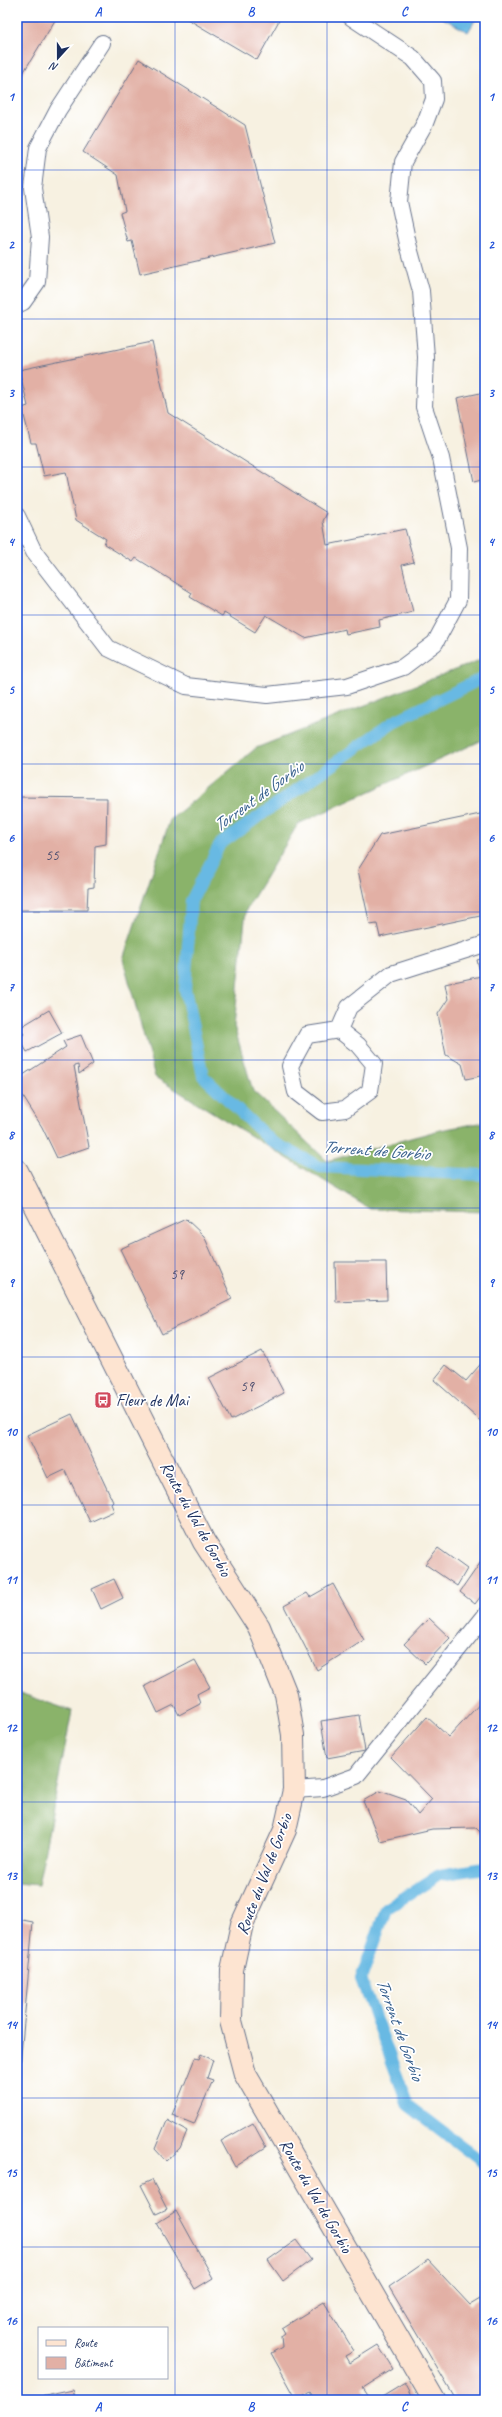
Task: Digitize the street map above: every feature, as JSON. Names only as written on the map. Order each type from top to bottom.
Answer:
[{"type":"street","name":"Route du Val de Gorbio","points":[[17,1171],[204,1542],[259,1626],[286,1694],[293,1735],[294,1790],[285,1830],[242,1924],[232,1970],[231,2021],[245,2074],[434,2400]]},
{"type":"lane","points":[[17,516],[34,552],[108,648],[186,686],[268,695],[347,686],[403,667],[436,643],[458,600],[459,548],[441,458],[424,407],[426,357],[421,291],[408,244],[399,202],[403,162],[425,124],[434,98],[433,81],[413,58],[351,17]]},
{"type":"lane","points":[[17,305],[23,302],[37,282],[40,238],[33,188],[38,148],[58,110],[102,43]]},
{"type":"lane","points":[[339,1030],[349,1007],[391,974],[485,944]]},
{"type":"lane","points":[[339,1030],[358,1044],[374,1064],[370,1091],[345,1109],[322,1112],[296,1092],[290,1066],[307,1035],[339,1030]]},
{"type":"lane","points":[[294,1790],[323,1788],[356,1776],[485,1616]]},
{"type":"green space","points":[[485,658],[485,739],[298,824],[246,910],[234,1026],[253,1091],[327,1161],[440,1130],[485,1122],[485,1212],[370,1209],[155,1077],[123,959],[170,820],[256,748]]},
{"type":"green space","points":[[17,1692],[72,1711],[38,1885],[17,1883]]},
{"type":"water","points":[[441,17],[477,17],[468,32]]},
{"type":"building","points":[[17,17],[57,17],[17,83]]},
{"type":"building","points":[[184,17],[281,17],[257,60]]},
{"type":"building","points":[[139,59],[245,125],[275,243],[140,274],[132,241],[128,242],[120,213],[125,211],[118,175],[83,152]]},
{"type":"building","points":[[152,342],[168,413],[327,513],[323,521],[327,545],[405,529],[414,562],[402,565],[413,612],[379,620],[380,627],[346,634],[345,629],[305,638],[266,615],[255,632],[224,613],[222,616],[190,597],[192,593],[136,558],[133,562],[104,544],[106,539],[76,520],[66,472],[44,476],[36,443],[31,443],[22,408],[28,406],[19,370]]},
{"type":"building","points":[[485,392],[485,479],[474,482],[457,398]]},
{"type":"building","points":[[17,797],[107,798],[106,844],[95,846],[94,887],[88,888],[87,910],[17,910]]},
{"type":"building","points":[[485,813],[485,915],[380,937],[377,924],[370,925],[358,870],[380,835]]},
{"type":"building","points":[[485,958],[485,1075],[466,1079],[462,1064],[446,1055],[438,1014],[448,999],[445,984],[481,976],[477,960]]},
{"type":"building","points":[[49,1010],[62,1033],[27,1052],[19,1038],[24,1034],[19,1028]]},
{"type":"building","points":[[81,1035],[93,1064],[79,1074],[78,1065],[74,1066],[89,1147],[57,1158],[42,1127],[17,1087],[17,1079],[66,1047],[63,1041]]},
{"type":"building","points":[[186,1219],[204,1236],[232,1299],[162,1334],[120,1249]]},
{"type":"building","points":[[335,1262],[386,1262],[387,1300],[336,1302]]},
{"type":"building","points":[[262,1351],[284,1393],[231,1420],[209,1378]]},
{"type":"building","points":[[485,1359],[485,1425],[434,1380],[446,1365],[466,1381]]},
{"type":"building","points":[[72,1414],[113,1502],[111,1504],[114,1511],[90,1522],[65,1470],[48,1478],[27,1435]]},
{"type":"building","points":[[438,1548],[467,1569],[457,1586],[425,1564]]},
{"type":"building","points":[[485,1556],[485,1598],[481,1596],[475,1604],[460,1592]]},
{"type":"building","points":[[114,1579],[123,1598],[101,1609],[92,1589]]},
{"type":"building","points":[[333,1584],[364,1640],[317,1670],[284,1606],[307,1593],[310,1597]]},
{"type":"building","points":[[429,1618],[450,1638],[425,1664],[404,1644]]},
{"type":"building","points":[[195,1660],[210,1687],[197,1694],[200,1704],[179,1715],[174,1705],[158,1713],[145,1686]]},
{"type":"building","points":[[485,1698],[485,1828],[481,1833],[476,1828],[432,1829],[380,1841],[363,1801],[380,1791],[406,1800],[418,1815],[432,1799],[391,1757],[427,1717],[449,1737]]},
{"type":"building","points":[[359,1715],[365,1751],[327,1758],[321,1721]]},
{"type":"building","points":[[17,1919],[33,1922],[18,2089],[17,2089]]},
{"type":"building","points":[[201,2054],[213,2060],[207,2078],[213,2080],[194,2124],[172,2115],[195,2058],[199,2059]]},
{"type":"building","points":[[167,2120],[187,2131],[180,2148],[166,2161],[155,2149]]},
{"type":"building","points":[[253,2123],[266,2147],[235,2167],[221,2141]]},
{"type":"building","points":[[152,2180],[167,2209],[156,2214],[141,2185]]},
{"type":"building","points":[[176,2211],[213,2278],[195,2289],[157,2223]]},
{"type":"building","points":[[296,2240],[311,2260],[283,2281],[268,2260]]},
{"type":"building","points":[[428,2260],[470,2305],[485,2296],[485,2395],[477,2400],[456,2400],[389,2287]]},
{"type":"building","points":[[324,2302],[354,2351],[345,2356],[349,2363],[378,2345],[393,2369],[363,2388],[371,2400],[316,2400],[311,2392],[297,2400],[271,2353],[282,2347],[281,2336],[285,2333],[282,2328]]},
{"type":"building","points":[[405,2383],[414,2400],[377,2400]]},
{"type":"building","points":[[73,2390],[76,2400],[31,2400],[31,2399]]},
{"type":"waterway","name":"Torrent de Gorbio","points":[[485,677],[393,722],[220,844],[191,901],[185,989],[203,1076],[271,1141],[320,1167],[485,1175]]},
{"type":"waterway","name":"Torrent de Gorbio","points":[[485,1868],[439,1875],[386,1909],[361,1979],[408,2105],[485,2164]]},
{"type":"place","name":"Fleur de Mai","points":[[103,1400]]}]
